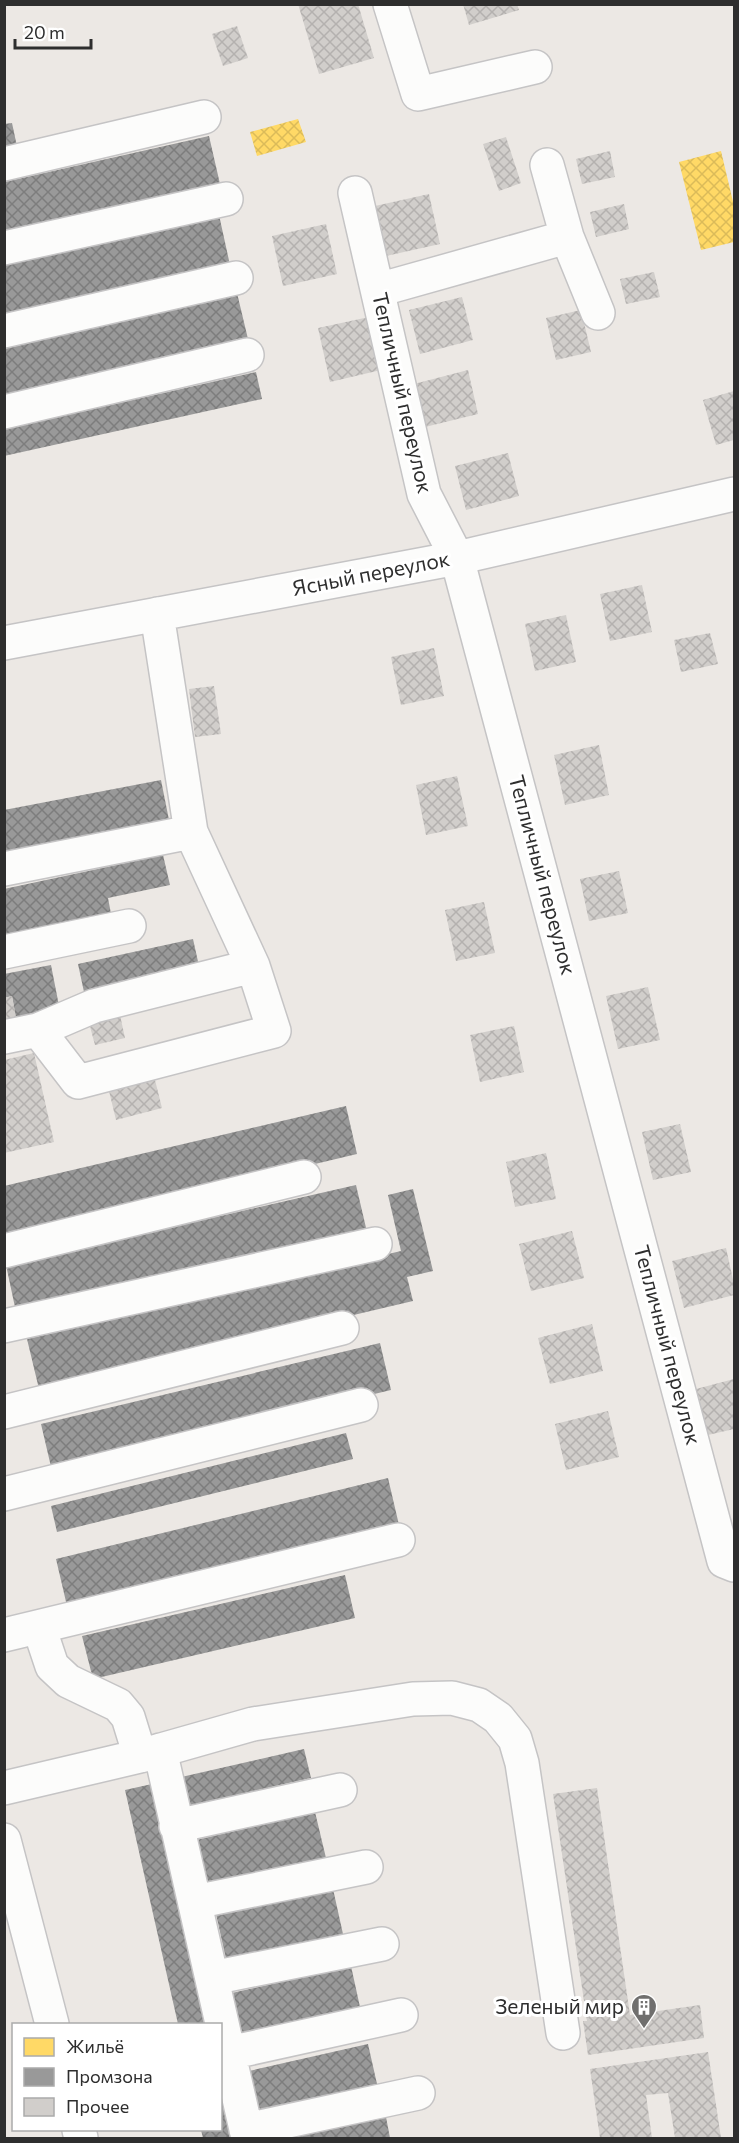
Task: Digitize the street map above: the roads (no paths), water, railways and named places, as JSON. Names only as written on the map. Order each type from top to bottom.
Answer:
[{"type":"street","points":[[390,4],[418,94],[535,67]]},
{"type":"street","points":[[4,164],[204,117]]},
{"type":"street","points":[[547,165],[567,237],[598,314]]},
{"type":"street","name":"Тепличный переулок","points":[[355,193],[424,495],[458,558],[729,1563]]},
{"type":"street","points":[[4,249],[226,199]]},
{"type":"street","points":[[378,290],[567,237]]},
{"type":"street","points":[[4,331],[236,278]]},
{"type":"street","points":[[4,412],[247,355]]},
{"type":"street","name":"Ясный переулок","points":[[4,643],[458,558],[735,494]]},
{"type":"street","points":[[38,1030],[78,1082],[274,1031],[253,966],[191,832],[157,614]]},
{"type":"street","points":[[4,869],[191,832]]},
{"type":"street","points":[[4,952],[129,926]]},
{"type":"street","points":[[4,1037],[38,1030],[94,1006],[253,966]]},
{"type":"street","points":[[4,1251],[304,1177]]},
{"type":"street","points":[[4,1326],[375,1244]]},
{"type":"street","points":[[4,1412],[342,1329]]},
{"type":"street","points":[[4,1494],[361,1405]]},
{"type":"street","points":[[4,1635],[398,1540]]},
{"type":"street","points":[[39,1627],[52,1666],[68,1681],[118,1705],[150,1753],[176,1826],[247,2134],[418,2093]]},
{"type":"street","points":[[4,1788],[150,1753],[253,1724],[413,1699],[452,1698],[479,1705],[498,1718],[515,1739],[522,1763],[563,2033]]},
{"type":"street","points":[[176,1826],[340,1790]]},
{"type":"street","points":[[4,1840],[51,2023]]},
{"type":"street","points":[[195,1902],[366,1867]]},
{"type":"street","points":[[212,1978],[382,1944]]},
{"type":"street","points":[[229,2053],[401,2015]]},
{"type":"place","name":"Зеленый мир","points":[[644,2030]]}]
